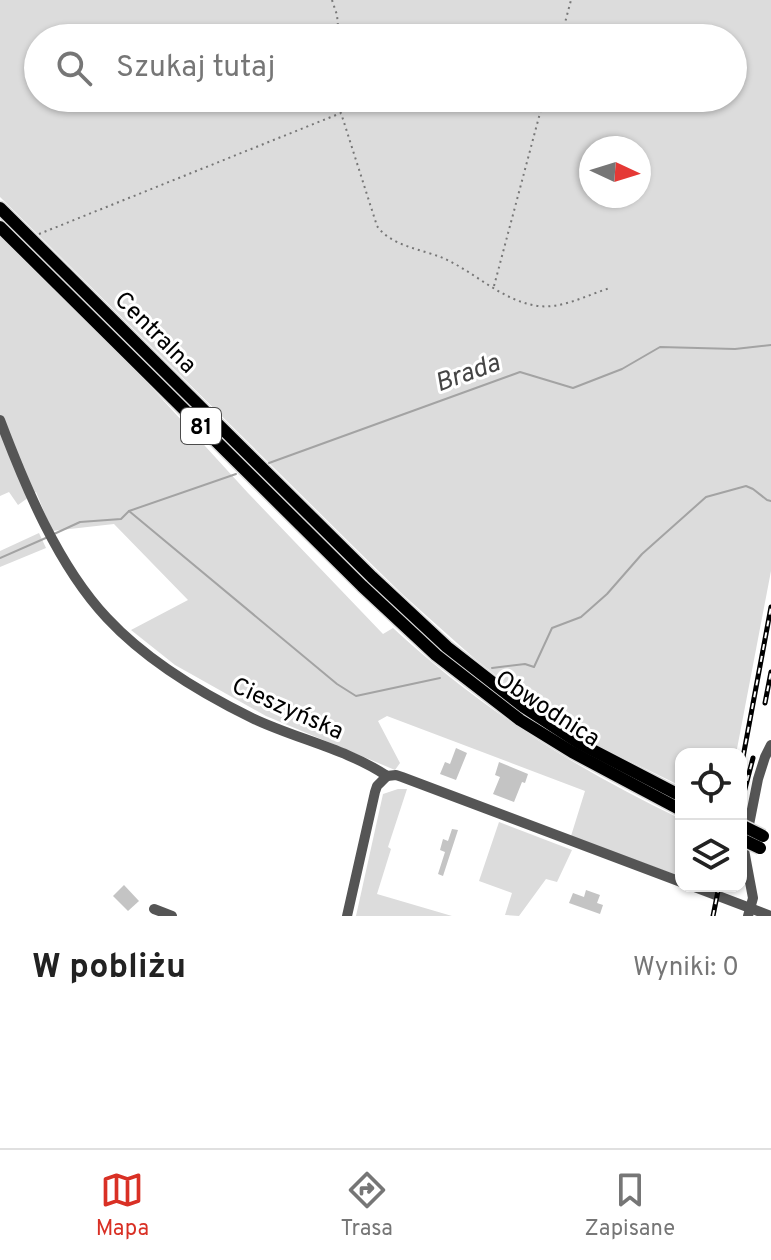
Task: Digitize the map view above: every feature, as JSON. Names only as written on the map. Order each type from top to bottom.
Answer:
[{"type":"main road","name":"Centralna","points":[[0,208],[417,621]]},
{"type":"main road","name":"Centralna","points":[[0,227],[403,625]]},
{"type":"main road","name":"Obwodnica","points":[[417,621],[524,707],[579,743],[675,793]]},
{"type":"main road","name":"Obwodnica","points":[[403,625],[520,720],[572,752],[675,807]]},
{"type":"main road","points":[[747,830],[766,844]]},
{"type":"street","name":"Cieszyńska","points":[[0,420],[19,470],[48,530],[78,581],[106,618],[173,672],[251,717],[370,765],[387,776],[402,777],[675,880]]},
{"type":"street","points":[[750,912],[752,888],[744,850],[758,779],[771,745]]},
{"type":"street","points":[[347,916],[375,792],[387,776]]},
{"type":"street","points":[[705,892],[750,912],[771,916]]},
{"type":"street","points":[[154,909],[172,916]]},
{"type":"path","points":[[332,0],[338,24]]},
{"type":"path","points":[[565,24],[571,0]]},
{"type":"path","points":[[493,288],[540,112]]},
{"type":"path","points":[[32,240],[41,232],[341,113],[382,234],[445,259],[521,302],[541,306],[562,305],[610,288]]},
{"type":"shaded area","points":[[0,0],[771,0],[771,571],[737,748],[675,748],[675,783],[588,741],[475,659],[402,594],[0,197]]},
{"type":"shaded area","points":[[0,236],[141,376],[383,634],[393,628],[494,710],[566,758],[675,816],[675,875],[571,836],[585,791],[387,716],[378,721],[400,763],[395,770],[266,716],[175,665],[131,630],[188,600],[114,524],[52,531],[36,492],[18,505],[9,492],[0,496]]},
{"type":"shaded area","points":[[39,533],[46,548],[0,567],[0,551]]},
{"type":"shaded area","points":[[407,789],[377,894],[452,916],[356,916],[383,794]]},
{"type":"shaded area","points":[[499,822],[572,850],[557,882],[546,879],[519,916],[505,915],[512,893],[479,881]]},
{"type":"building","points":[[456,748],[467,753],[456,780],[440,774],[445,762],[450,764]]},
{"type":"building","points":[[499,762],[528,774],[514,802],[493,794],[500,777],[495,775]]},
{"type":"building","points":[[452,829],[458,830],[443,876],[438,874],[445,852],[440,850],[443,839],[448,841]]},
{"type":"building","points":[[124,885],[139,901],[128,911],[113,896]]},
{"type":"building","points":[[586,890],[600,895],[597,903],[603,905],[600,914],[569,903],[573,893],[584,897]]},
{"type":"waterway","name":"Brada","points":[[269,463],[520,372],[573,388],[622,369],[660,347],[735,349],[771,345]]},
{"type":"waterway","name":"Brada","points":[[54,534],[80,522],[121,519],[129,511],[236,474]]},
{"type":"waterway","points":[[492,668],[525,664],[534,667],[552,628],[581,617],[607,594],[642,554],[706,497],[746,486],[771,501]]},
{"type":"waterway","points":[[129,511],[337,684],[356,696],[440,678]]},
{"type":"waterway","name":"Brada","points":[[0,558],[48,537]]},
{"type":"railway","points":[[745,748],[771,607]]},
{"type":"railway","points":[[765,703],[771,672]]},
{"type":"railway","points":[[747,781],[753,758]]},
{"type":"railway","points":[[713,916],[718,892]]}]
